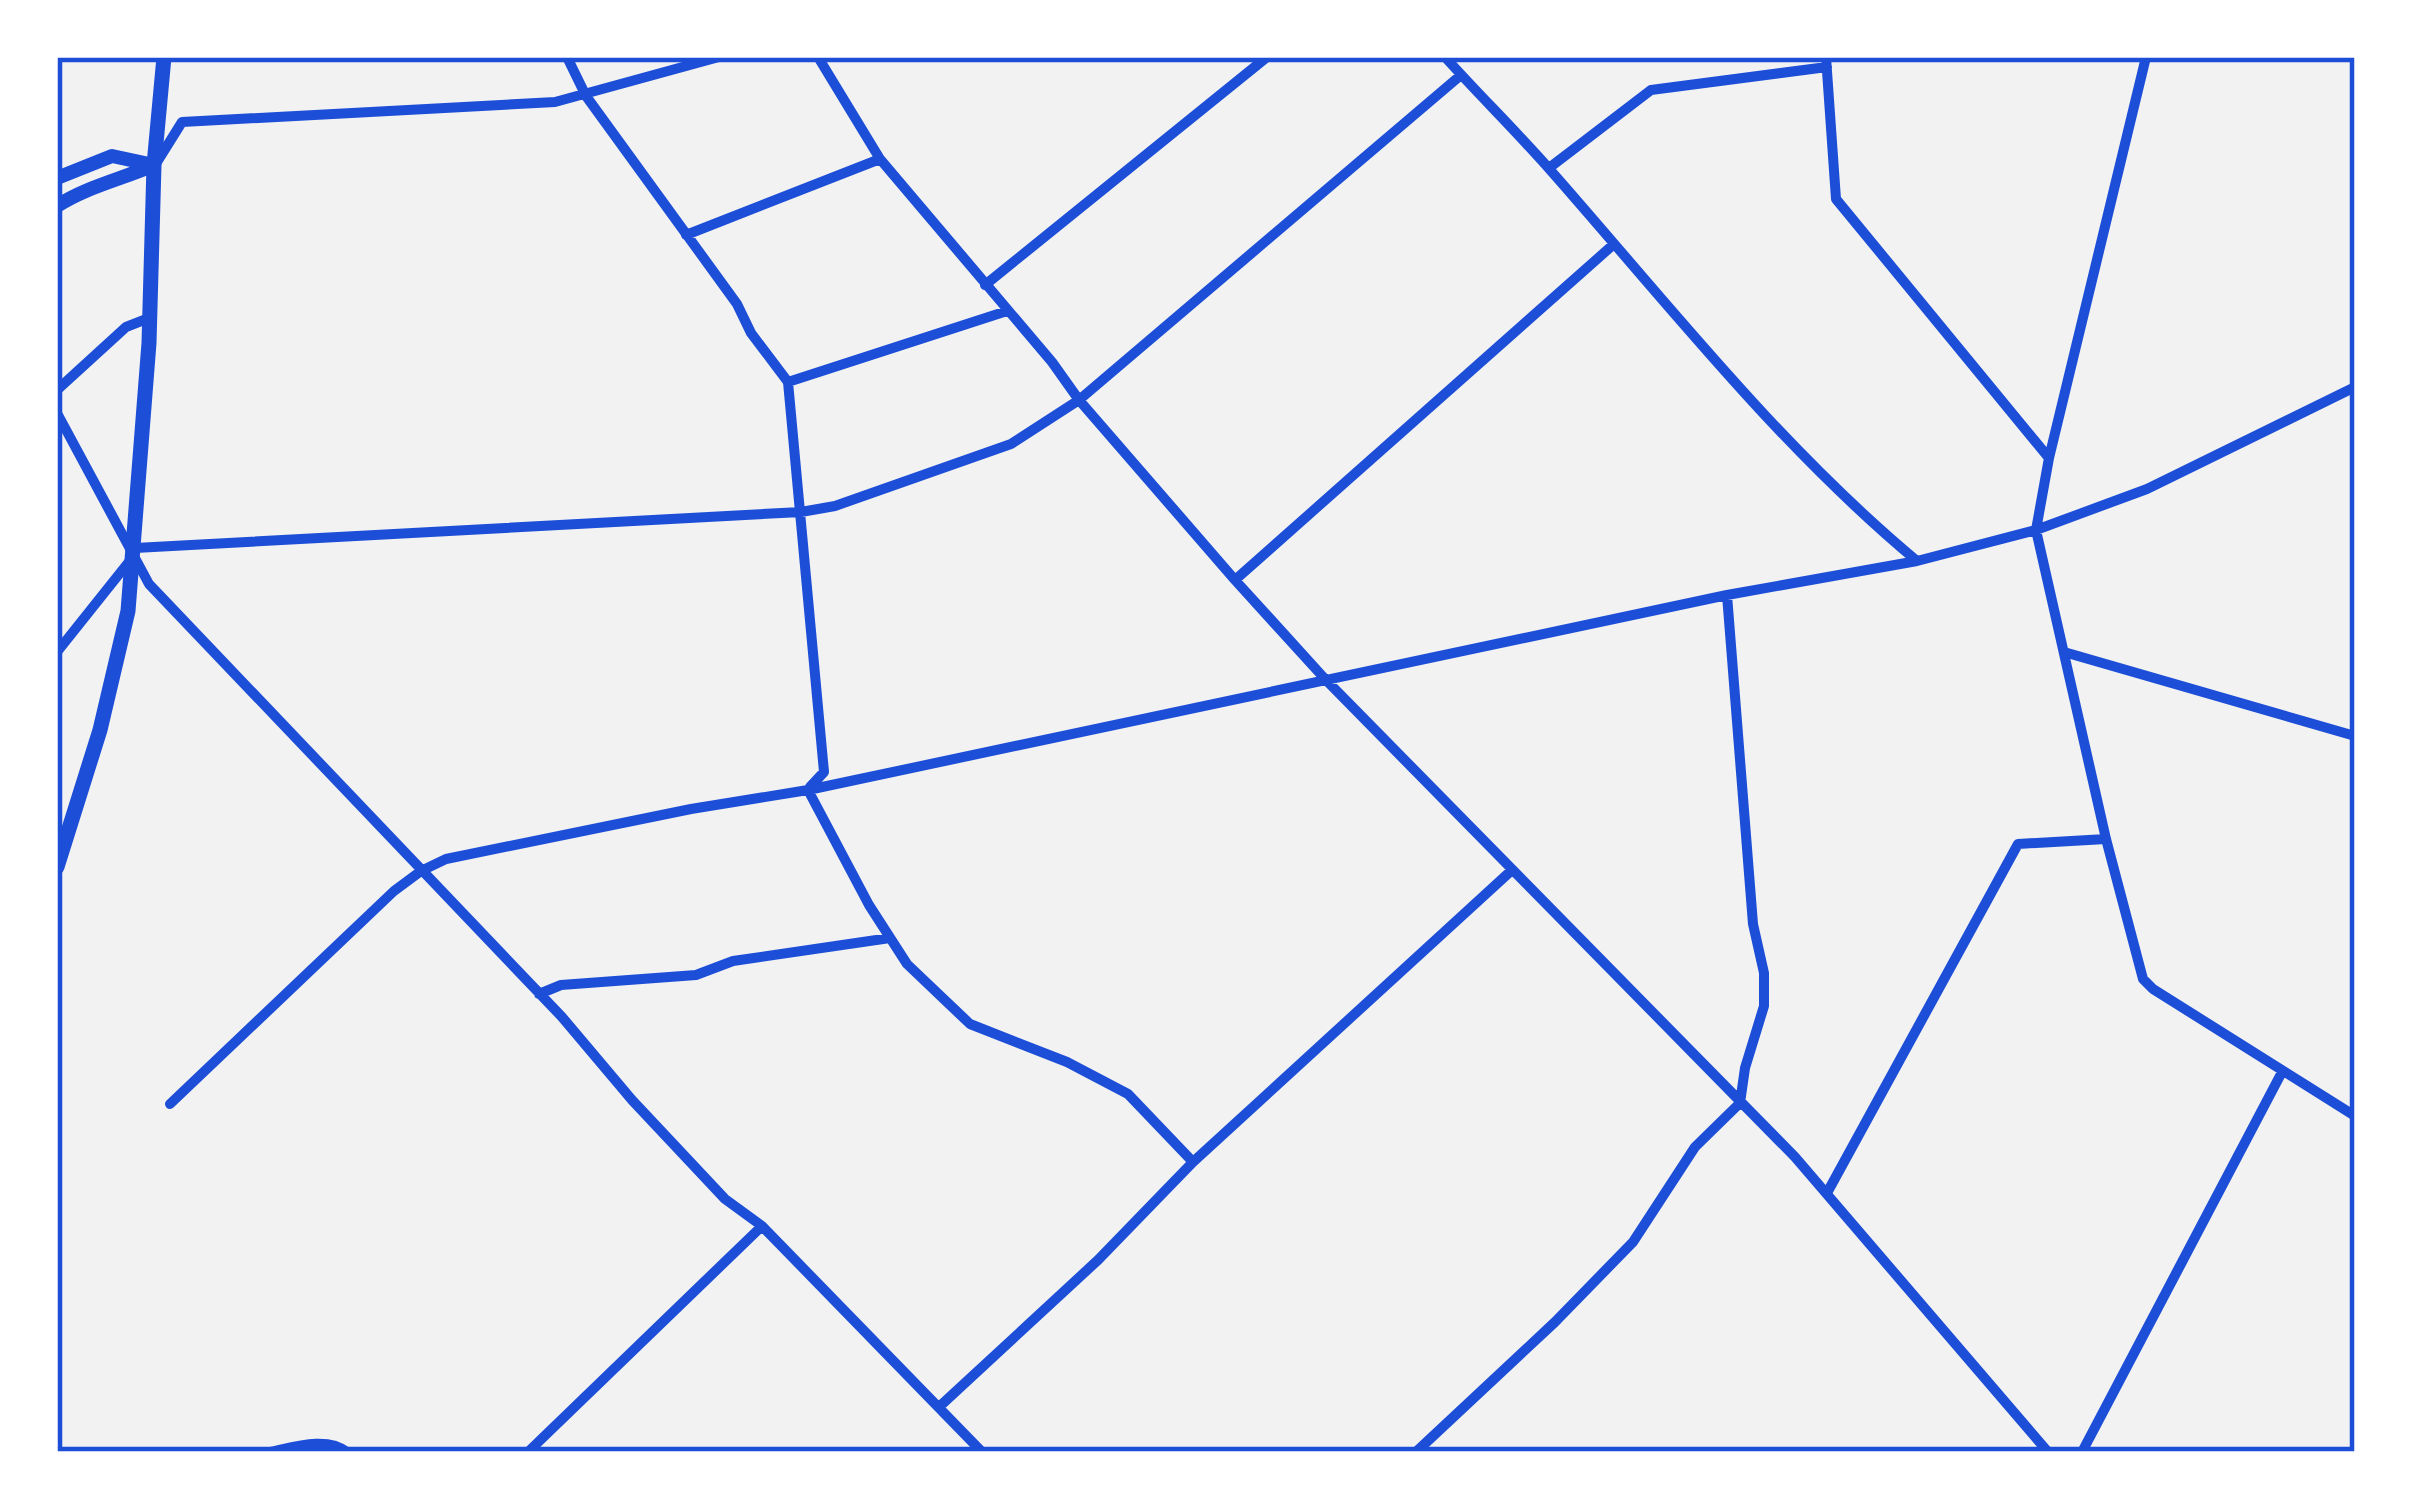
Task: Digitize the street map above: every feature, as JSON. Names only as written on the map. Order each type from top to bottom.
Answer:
[{"type":"main road","points":[[57,867],[100,730],[128,611],[164,57]]},
{"type":"street","points":[[567,57],[586,96],[788,382],[824,772],[808,790]]},
{"type":"street","points":[[57,206],[79,192],[154,166],[182,122],[554,102],[719,57]]},
{"type":"street","points":[[818,57],[880,159],[1052,362],[1078,400],[1235,580],[1324,679],[1827,1193],[2048,1452]]},
{"type":"street","points":[[986,285],[1267,57]]},
{"type":"street","points":[[1445,57],[1549,168],[1780,433],[1872,524],[1917,561]]},
{"type":"street","points":[[2146,57],[2049,458],[2036,530],[2143,980],[2355,1116]]},
{"type":"street","points":[[1549,168],[1651,89],[1827,62],[1835,199],[2049,458]]},
{"type":"street","points":[[57,652],[135,552],[801,512],[835,506],[1011,444],[1078,400],[1461,75]]},
{"type":"street","points":[[57,178],[112,156],[154,166]]},
{"type":"street","points":[[686,235],[880,159]]},
{"type":"street","points":[[1235,580],[1614,244]]},
{"type":"street","points":[[788,382],[1007,311]]},
{"type":"street","points":[[57,390],[126,327],[149,318]]},
{"type":"street","points":[[170,1104],[394,891],[446,859],[808,790],[1727,595],[1917,561],[2036,530],[2187,471],[2355,387]]},
{"type":"street","points":[[57,413],[149,584],[539,994],[725,1199],[762,1226],[982,1452]]},
{"type":"street","points":[[1416,1452],[1633,1242],[1695,1147],[1740,1103],[1764,1006],[1764,973],[1753,924],[1727,595]]},
{"type":"street","points":[[2064,652],[2355,736]]},
{"type":"street","points":[[808,790],[907,964],[970,1024],[1067,1062],[1128,1094],[1193,1162]]},
{"type":"street","points":[[1827,1193],[2018,844],[2106,839]]},
{"type":"street","points":[[939,1407],[1099,1260],[1193,1162],[1512,871]]},
{"type":"street","points":[[539,994],[561,985],[696,975],[733,961],[890,938]]},
{"type":"street","points":[[2082,1452],[2282,1072]]},
{"type":"street","points":[[528,1452],[762,1226]]},
{"type":"street","points":[[270,1452],[324,1443],[338,1444],[347,1452]]}]
